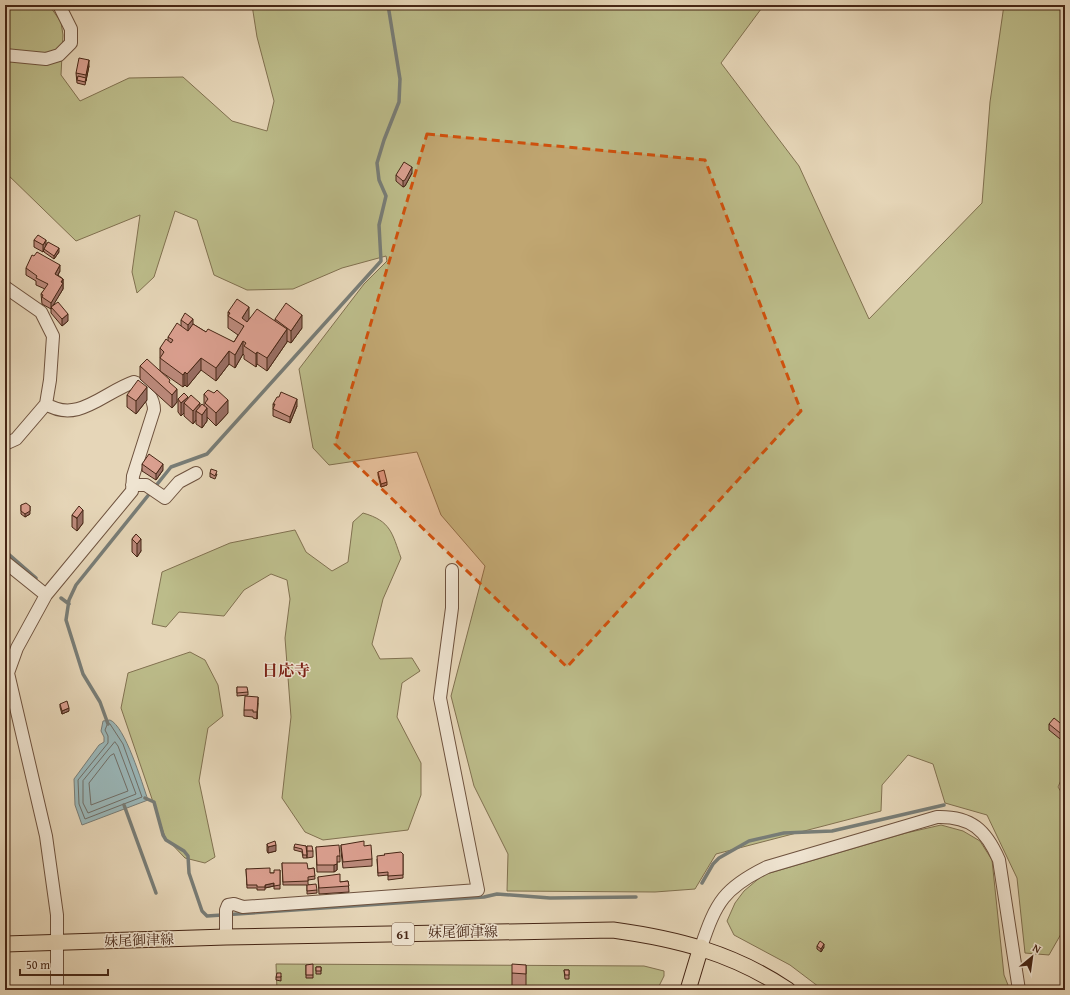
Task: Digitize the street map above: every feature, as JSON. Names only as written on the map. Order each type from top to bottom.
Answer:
[{"type":"main road","name":"妹尾御津線","points":[[5,944],[226,937],[606,930],[641,934],[701,947],[728,957],[759,972],[788,990]]},
{"type":"main road","points":[[688,990],[701,947]]},
{"type":"street","points":[[5,55],[46,59],[59,55],[71,43],[71,29],[59,5]]},
{"type":"street","points":[[5,287],[41,312],[52,336],[50,380],[46,404],[24,431],[10,443],[5,444]]},
{"type":"street","points":[[46,404],[56,410],[64,411],[82,408],[125,385],[134,382],[139,384],[152,398],[154,410],[133,476],[132,491],[46,595],[17,648],[7,672],[46,836],[56,909],[57,990]]},
{"type":"street","points":[[132,485],[138,484],[166,498],[179,482],[196,473]]},
{"type":"street","points":[[5,563],[46,595]]},
{"type":"street","points":[[226,937],[226,915],[228,905],[234,904],[243,907],[478,890],[440,698],[452,608],[452,570]]},
{"type":"street","points":[[701,947],[717,906],[730,890],[744,878],[774,865],[937,817],[951,817],[968,821],[979,829],[991,843],[999,860],[1019,990]]},
{"type":"highlighted area","points":[[427,134],[705,160],[801,411],[567,667],[335,444]]},
{"type":"green space","points":[[5,5],[49,5],[61,22],[63,35],[61,75],[80,101],[129,78],[183,77],[232,121],[267,131],[274,101],[257,37],[252,5],[764,5],[721,63],[799,166],[869,319],[982,203],[990,102],[1004,5],[1065,5],[1065,771],[1058,787],[1065,798],[1065,927],[1049,955],[1025,953],[1017,878],[987,815],[945,803],[933,764],[908,755],[882,785],[881,811],[716,854],[695,889],[655,892],[507,891],[508,854],[474,786],[451,696],[485,566],[441,515],[417,452],[329,465],[313,448],[299,369],[364,284],[387,261],[386,256],[342,268],[293,289],[247,290],[214,275],[197,220],[175,211],[154,277],[137,293],[132,272],[140,215],[76,241],[5,172]]},
{"type":"green space","points":[[363,513],[372,516],[385,524],[392,535],[401,558],[383,599],[372,644],[380,659],[412,658],[420,671],[402,683],[397,717],[421,763],[421,795],[408,830],[323,840],[305,832],[282,798],[291,717],[285,638],[290,599],[287,580],[271,574],[244,590],[224,616],[179,612],[166,627],[152,624],[162,572],[230,543],[295,530],[306,552],[332,571],[348,562],[353,522]]},
{"type":"green space","points":[[190,652],[205,660],[218,685],[223,716],[208,728],[199,781],[215,857],[205,863],[185,858],[165,837],[121,708],[128,673]]},
{"type":"green space","points":[[941,825],[963,831],[980,841],[992,860],[1004,975],[1010,990],[823,990],[790,965],[734,935],[727,921],[735,903],[744,891],[763,875],[906,833]]},
{"type":"green space","points":[[276,964],[644,966],[664,971],[664,976],[657,990],[277,990]]},
{"type":"water","points":[[110,720],[116,724],[127,743],[148,800],[82,825],[75,805],[74,779],[99,745],[104,742],[104,737],[101,731],[103,721]]},
{"type":"building","points":[[79,58],[89,60],[86,75],[76,73]]},
{"type":"building","points":[[78,76],[86,78],[85,82],[77,80]]},
{"type":"building","points":[[404,162],[412,167],[403,181],[396,175]]},
{"type":"building","points":[[38,235],[46,240],[43,245],[34,240]]},
{"type":"building","points":[[48,242],[59,248],[54,256],[44,249]]},
{"type":"building","points":[[37,252],[60,265],[55,274],[63,279],[61,282],[63,283],[51,303],[42,297],[43,295],[41,294],[48,284],[36,278],[37,276],[26,268],[32,255],[34,256]]},
{"type":"building","points":[[237,299],[249,307],[242,318],[247,322],[257,309],[287,329],[267,358],[257,352],[256,354],[244,346],[246,343],[243,341],[235,355],[229,351],[216,368],[201,358],[187,374],[185,372],[183,375],[160,358],[164,352],[160,348],[166,339],[171,343],[173,340],[168,337],[177,323],[188,331],[193,324],[206,332],[208,329],[234,342],[244,326],[228,316],[230,313],[228,312]]},
{"type":"building","points":[[58,302],[68,314],[62,319],[51,307]]},
{"type":"building","points":[[286,303],[302,315],[291,331],[275,319]]},
{"type":"building","points":[[185,313],[193,319],[188,325],[181,320]]},
{"type":"building","points":[[147,359],[170,380],[169,382],[177,389],[172,395],[140,366]]},
{"type":"building","points":[[138,380],[147,387],[136,401],[127,395]]},
{"type":"building","points":[[208,390],[214,393],[217,390],[228,400],[216,413],[205,403],[208,399],[204,394]]},
{"type":"building","points":[[281,392],[297,399],[290,417],[273,409],[275,404],[273,404]]},
{"type":"building","points":[[184,393],[188,397],[181,403],[178,399]]},
{"type":"building","points":[[191,395],[200,403],[193,411],[184,403]]},
{"type":"building","points":[[202,404],[207,408],[202,415],[196,411]]},
{"type":"building","points":[[149,454],[163,464],[156,474],[142,464]]},
{"type":"building","points":[[211,469],[217,471],[215,476],[210,473]]},
{"type":"building","points":[[384,470],[387,482],[381,484],[378,472]]},
{"type":"building","points":[[26,503],[30,506],[30,511],[25,514],[21,511],[21,505]]},
{"type":"building","points":[[79,506],[83,510],[77,518],[72,515]]},
{"type":"building","points":[[136,534],[141,539],[137,544],[132,539]]},
{"type":"building","points":[[237,687],[247,687],[248,692],[237,693]]},
{"type":"building","points":[[245,696],[258,697],[257,712],[253,712],[253,710],[244,710]]},
{"type":"building","points":[[67,701],[69,708],[62,711],[60,704]]},
{"type":"building","points":[[1054,718],[1065,727],[1065,737],[1049,724]]},
{"type":"building","points":[[275,841],[276,845],[268,847],[267,844]]},
{"type":"building","points":[[364,841],[364,846],[371,845],[372,859],[343,862],[341,845]]},
{"type":"building","points":[[295,844],[306,846],[307,855],[303,855],[302,849],[294,847]]},
{"type":"building","points":[[339,845],[340,856],[337,856],[337,864],[317,865],[316,847]]},
{"type":"building","points":[[307,846],[312,846],[313,851],[307,851]]},
{"type":"building","points":[[401,852],[403,854],[403,875],[388,876],[388,872],[378,873],[377,856]]},
{"type":"building","points":[[282,863],[307,863],[308,869],[314,868],[315,876],[308,877],[308,881],[283,882]]},
{"type":"building","points":[[270,868],[270,873],[274,873],[274,870],[280,870],[280,885],[274,886],[274,883],[265,885],[265,887],[257,887],[257,885],[247,885],[246,869]]},
{"type":"building","points":[[340,874],[340,882],[348,881],[349,886],[319,888],[318,877]]},
{"type":"building","points":[[316,884],[317,890],[307,891],[307,885]]},
{"type":"building","points":[[820,941],[824,944],[821,949],[817,946]]},
{"type":"building","points":[[313,964],[313,975],[306,975],[306,965]]},
{"type":"building","points":[[512,964],[526,965],[526,974],[512,973]]},
{"type":"building","points":[[316,967],[321,967],[321,971],[316,971]]},
{"type":"building","points":[[564,970],[569,970],[569,975],[565,975]]},
{"type":"building","points":[[277,973],[281,973],[281,977],[276,977]]},
{"type":"waterway","points":[[108,724],[100,702],[83,674],[66,620],[69,600],[76,585],[171,467],[207,454],[381,261],[379,225],[386,196],[379,180],[377,163],[384,140],[399,102],[400,79],[388,5]]},
{"type":"waterway","points":[[5,551],[36,578]]},
{"type":"waterway","points":[[61,598],[69,604]]},
{"type":"waterway","points":[[145,798],[154,802],[163,835],[166,840],[184,851],[188,856],[189,873],[202,911],[207,916],[484,897],[497,894],[550,898],[636,897]]},
{"type":"waterway","points":[[124,805],[156,893]]},
{"type":"waterway","points":[[702,883],[713,864],[719,858],[749,841],[784,833],[832,831],[944,805]]},
{"type":"district","name":"日応寺","points":[[286,670]]}]
